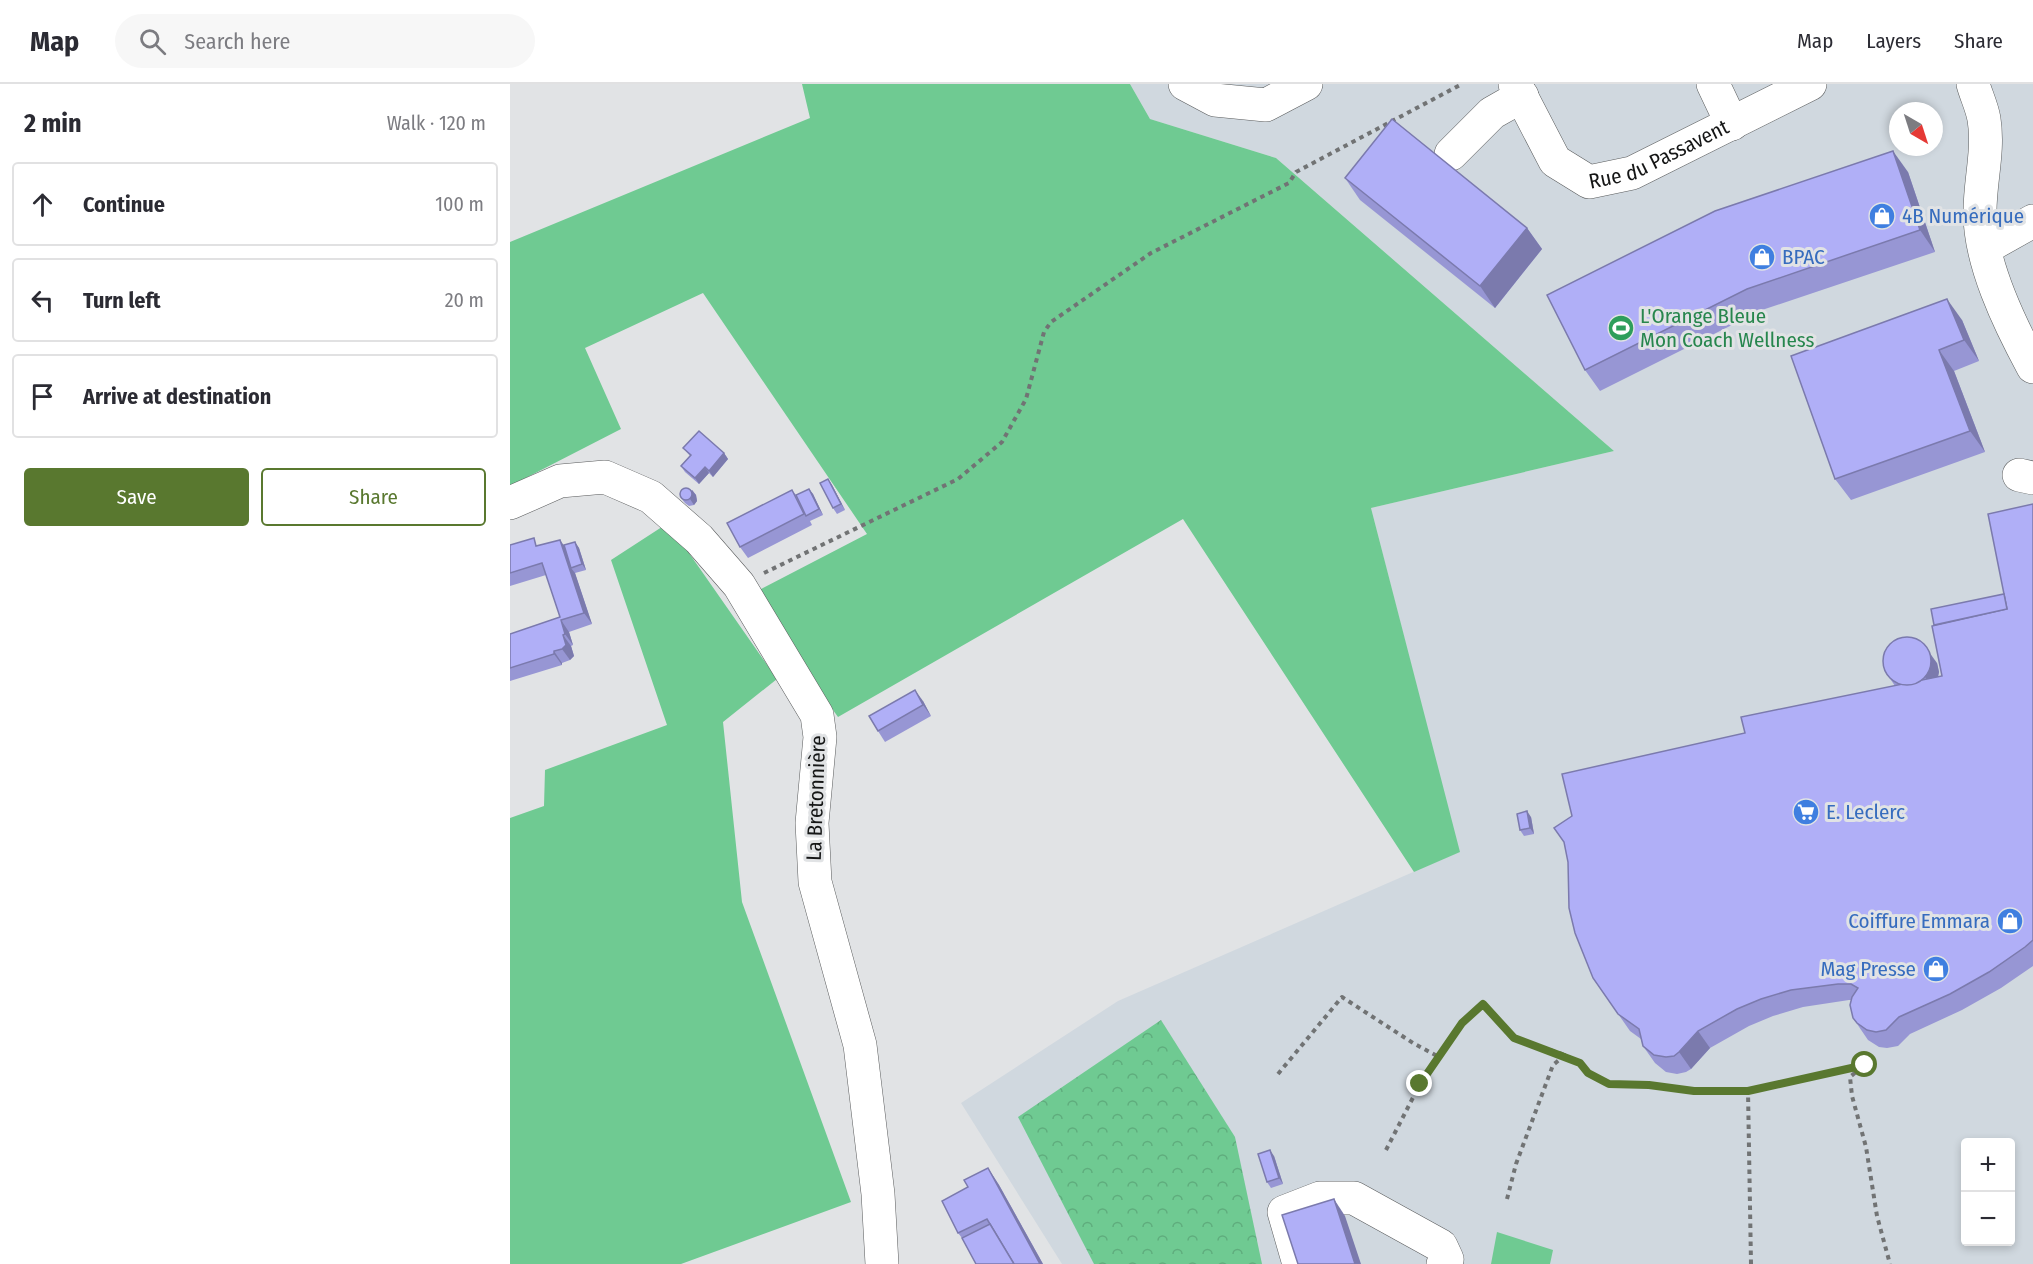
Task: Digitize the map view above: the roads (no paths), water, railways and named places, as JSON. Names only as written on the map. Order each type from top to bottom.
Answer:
[{"type":"street","points":[[1185,84],[1215,100],[1266,105],[1306,84]]},
{"type":"street","points":[[1713,84],[1732,123]]},
{"type":"street","name":"Rue du Passavent","points":[[1519,90],[1555,161],[1589,182],[1632,173],[1810,84]]},
{"type":"street","points":[[1973,84],[1984,120],[1984,166],[1980,212],[1985,248],[1994,286],[2031,359]]},
{"type":"street","points":[[1451,154],[1519,90]]},
{"type":"street","points":[[1985,248],[2033,221]]},
{"type":"street","name":"La Bretonnière","points":[[510,503],[560,481],[605,477],[651,497],[699,540],[740,585],[817,715],[820,737],[812,823],[815,882],[860,1045],[878,1194],[882,1264]]},
{"type":"street","points":[[1299,1264],[1284,1212],[1320,1198],[1354,1198],[1441,1246],[1447,1259],[1443,1264]]},
{"type":"place","name":"4B Numérique","points":[[1882,216]]},
{"type":"place","name":"BPAC","points":[[1762,257]]},
{"type":"place","name":"L'Orange Bleue Mon Coach Wellness","points":[[1621,328]]},
{"type":"place","name":"E. Leclerc","points":[[1806,812]]},
{"type":"place","name":"Coiffure Emmara","points":[[2010,921]]},
{"type":"place","name":"Mag Presse","points":[[1936,969]]}]
